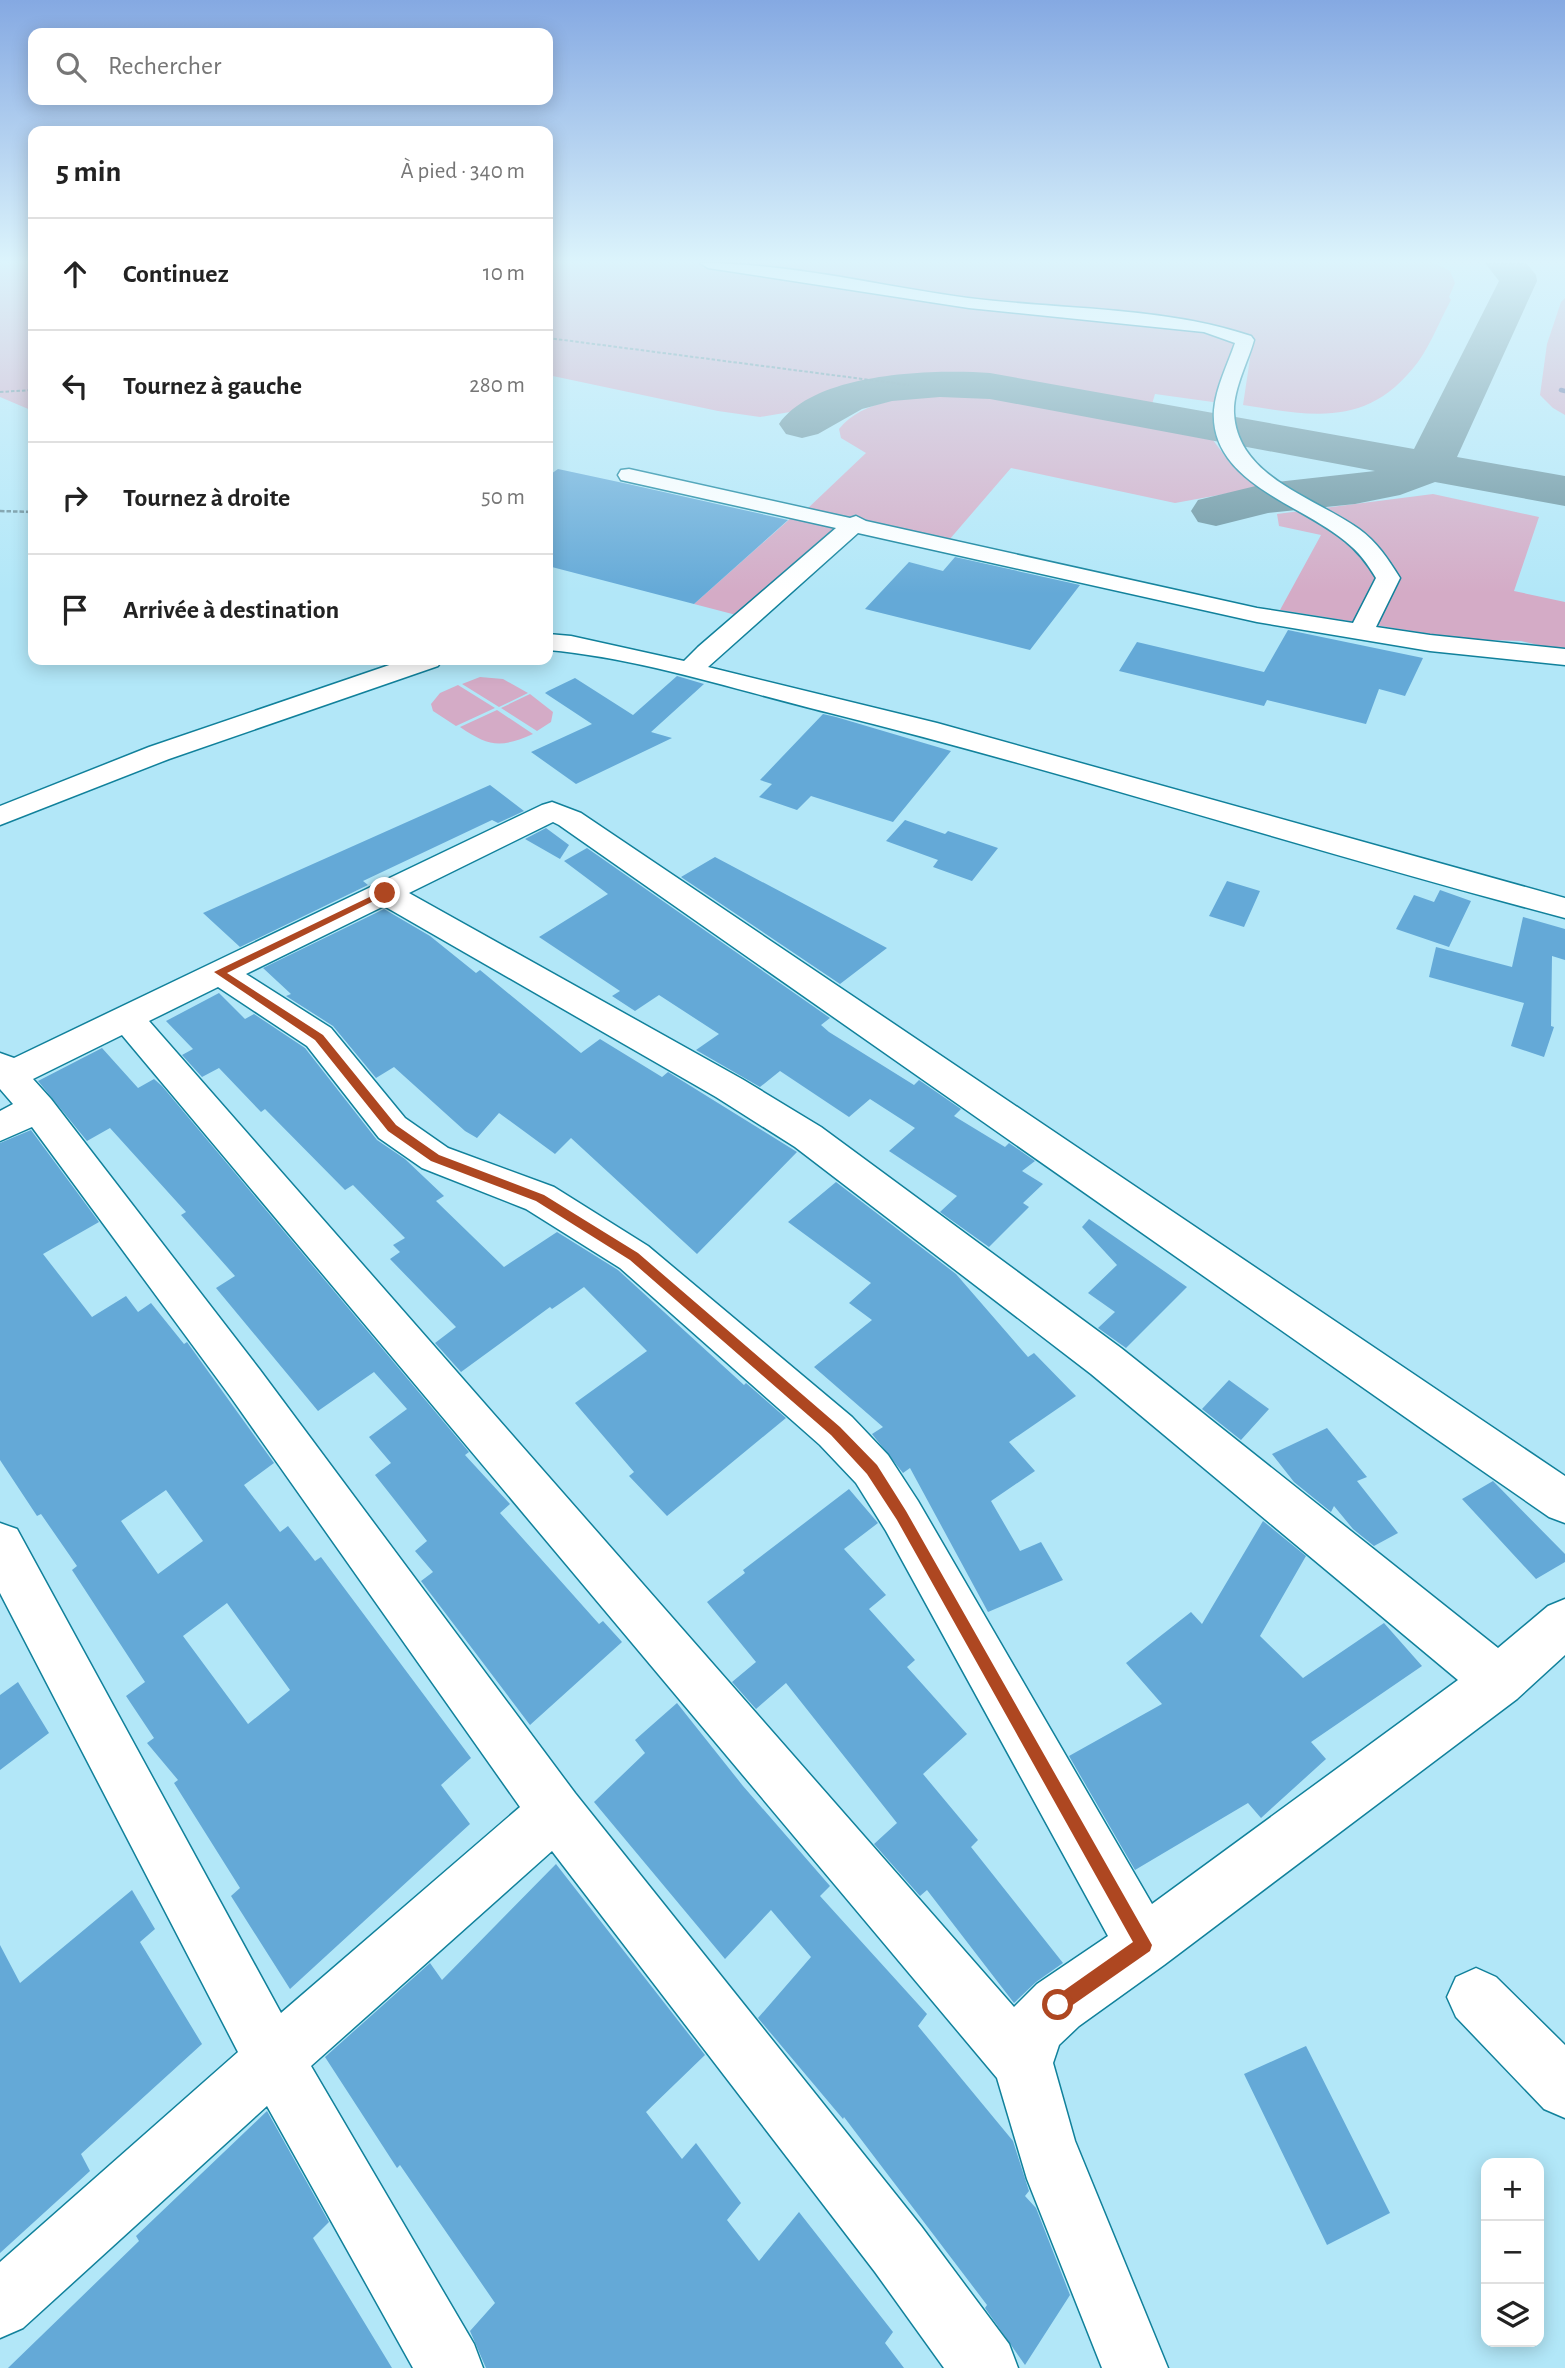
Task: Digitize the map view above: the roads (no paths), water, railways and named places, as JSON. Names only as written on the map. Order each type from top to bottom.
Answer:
[{"type":"street","points":[[1235,374],[1224,413],[1229,443],[1248,469],[1360,542],[1384,566],[1388,578],[1361,631]]},
{"type":"street","points":[[628,475],[856,523],[1257,615],[1430,643],[1565,657]]},
{"type":"street","points":[[691,670],[707,652],[856,523]]},
{"type":"street","points":[[553,642],[691,670],[927,729],[1565,908]]},
{"type":"street","points":[[0,816],[159,753],[414,665]]},
{"type":"street","points":[[985,2368],[898,2249],[556,1812],[245,1383],[12,1094],[126,1017],[385,893],[545,812],[552,811],[562,815],[968,1092],[1202,1256],[1565,1502]]},
{"type":"street","points":[[385,893],[729,1088],[808,1137],[1106,1361],[1499,1681]]},
{"type":"street","points":[[219,972],[319,1037],[392,1128],[435,1158],[540,1198],[634,1257],[836,1431],[872,1469],[902,1516],[1144,1945]]},
{"type":"street","points":[[126,1017],[1023,2063],[1032,2102],[1053,2162],[1135,2368]]},
{"type":"street","points":[[0,1545],[274,2060],[450,2368]]},
{"type":"street","points":[[1023,2063],[1035,2027],[1058,2005],[1144,1945],[1499,1681],[1565,1623]]},
{"type":"street","points":[[0,2305],[399,1947],[556,1812]]},
{"type":"street","points":[[1476,1997],[1565,2088]]},
{"type":"waterway","points":[[1561,390],[1565,391]]}]
